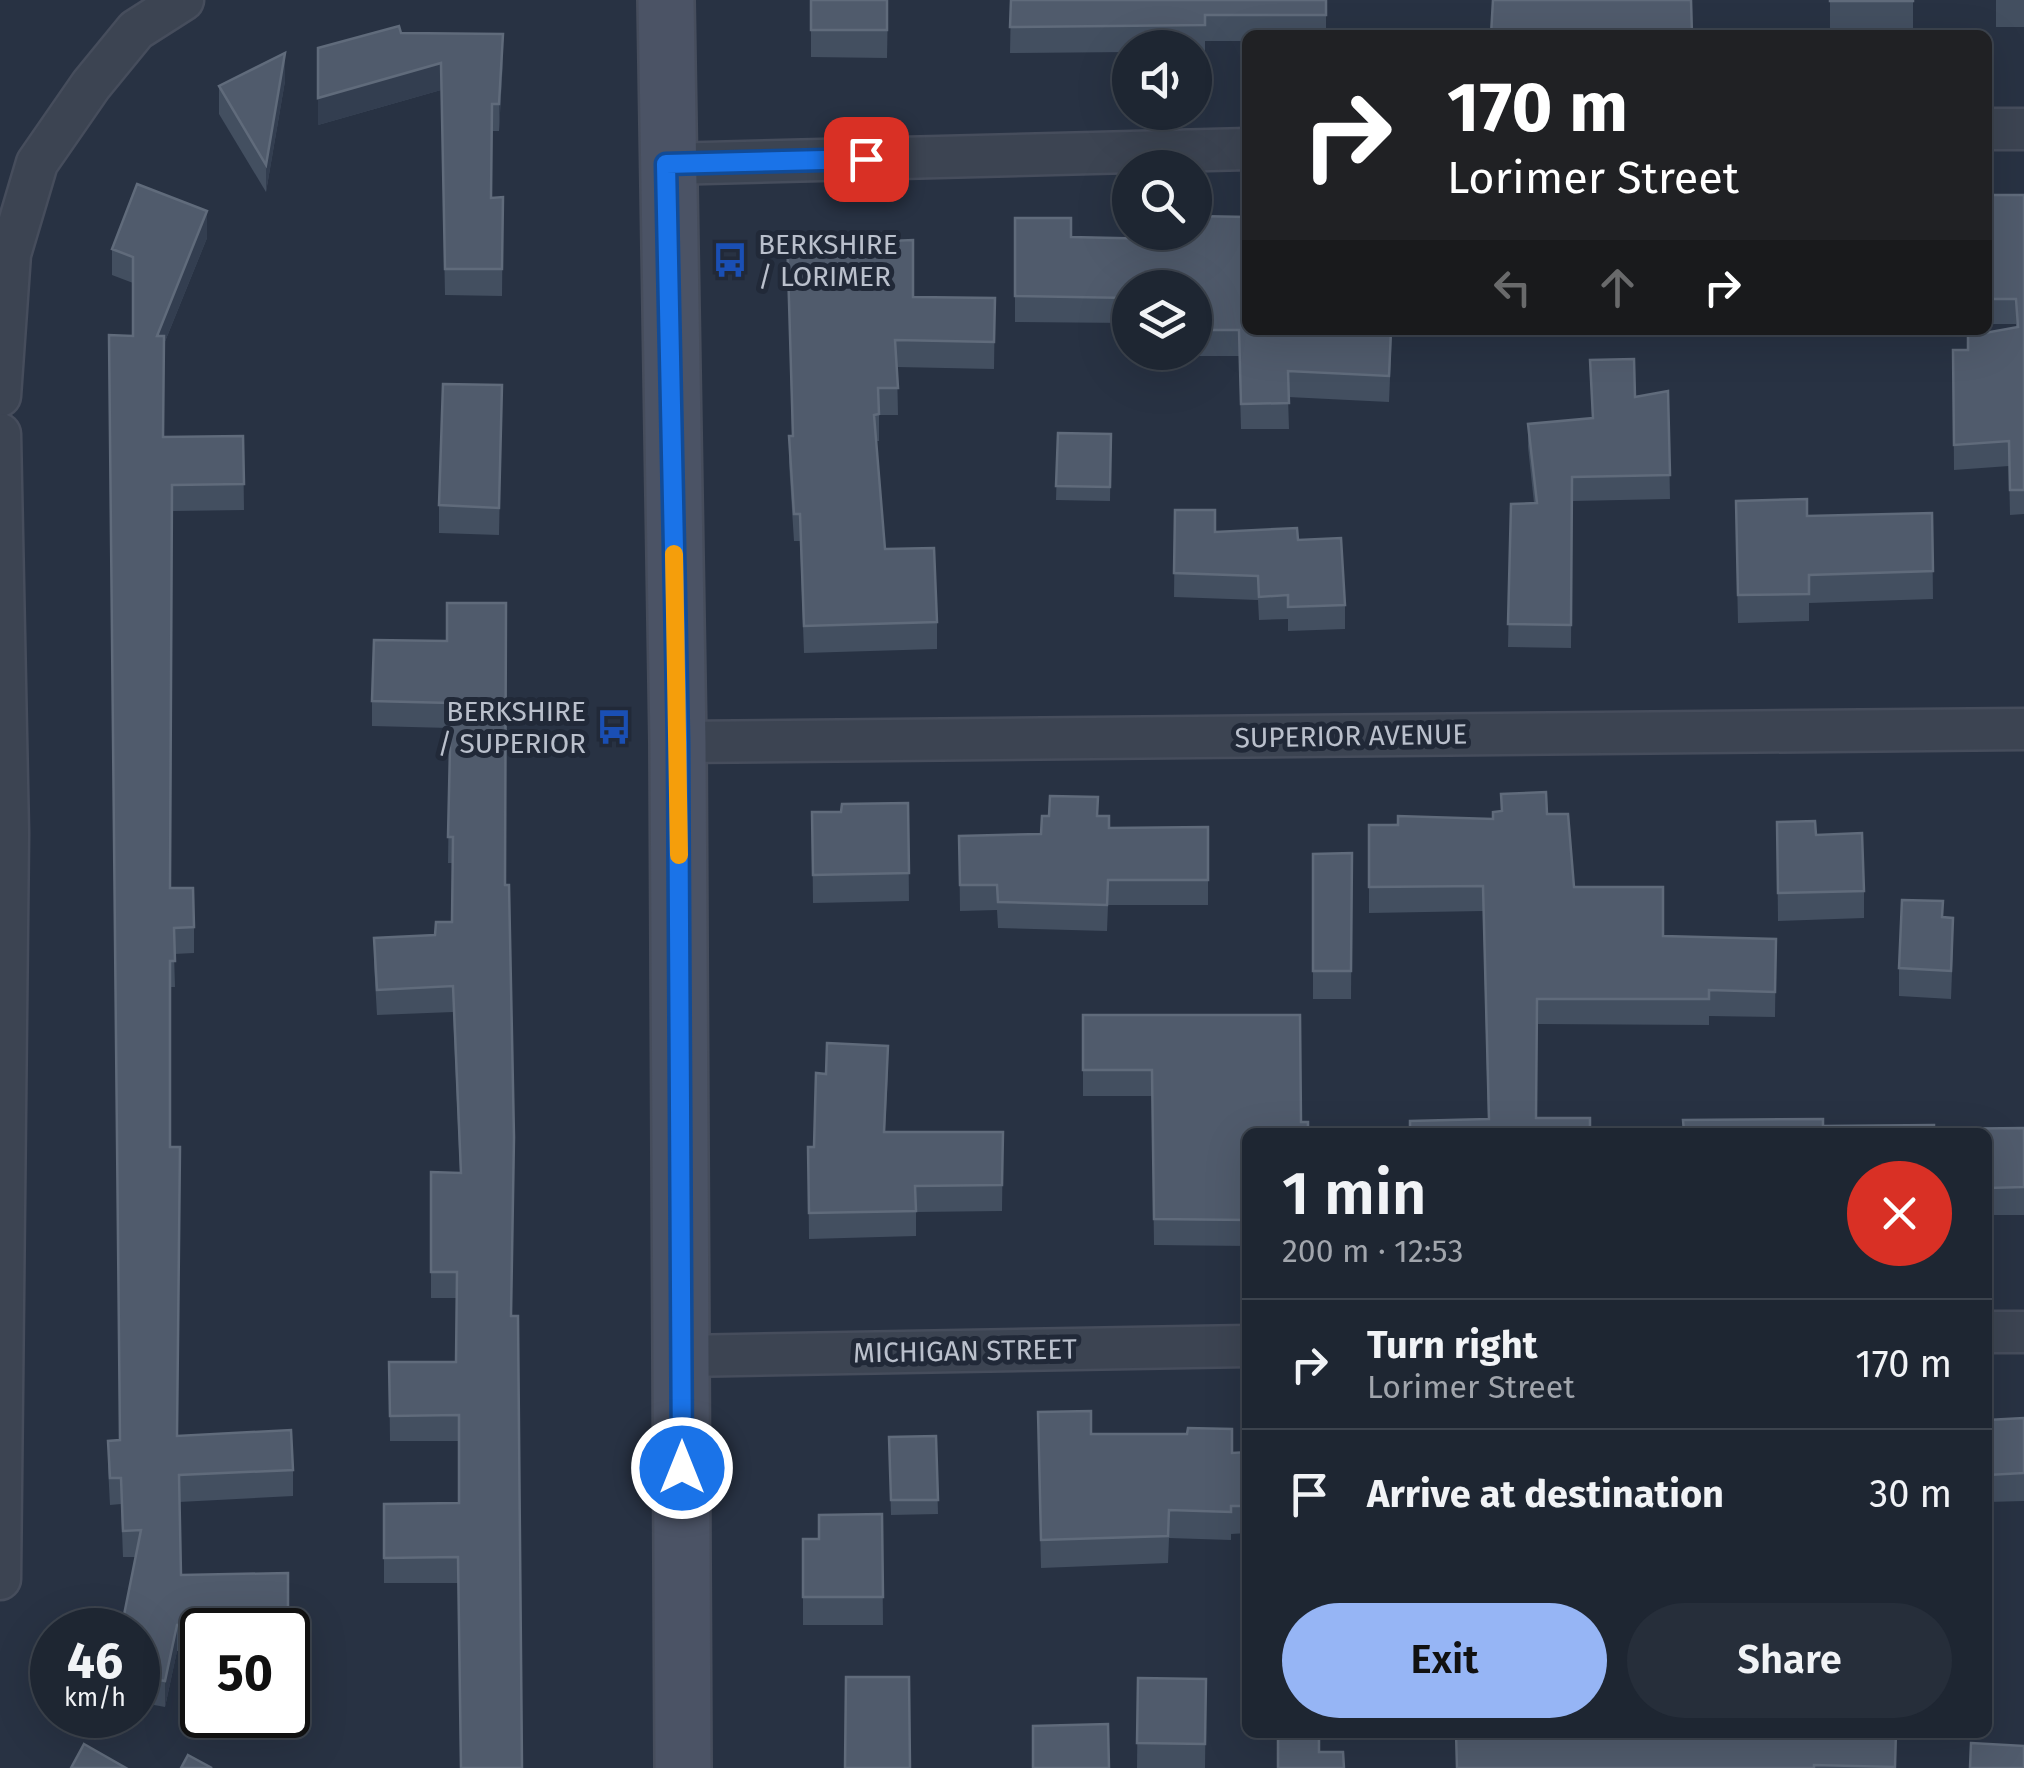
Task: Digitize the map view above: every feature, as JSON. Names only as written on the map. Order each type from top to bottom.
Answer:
[{"type":"main road","points":[[666,0],[678,742],[682,1768]]},
{"type":"street","points":[[0,396],[10,254],[37,164],[91,85],[136,30],[184,0]]},
{"type":"street","points":[[1992,129],[2024,129]]},
{"type":"street","points":[[666,164],[1242,149]]},
{"type":"street","points":[[0,434],[8,833],[0,1579]]},
{"type":"street","name":"SUPERIOR AVENUE","points":[[678,742],[2024,728]]},
{"type":"street","points":[[1992,1332],[2024,1332]]},
{"type":"street","name":"MICHIGAN STREET","points":[[683,1356],[1242,1346]]},
{"type":"building","points":[[811,0],[887,0],[887,30],[811,30]]},
{"type":"building","points":[[1011,0],[1326,0],[1326,15],[1205,15],[1205,25],[1010,27]]},
{"type":"building","points":[[1493,0],[1691,0],[1692,30],[1491,30]]},
{"type":"building","points":[[1913,0],[1913,1],[1830,1]]},
{"type":"building","points":[[399,26],[401,33],[503,34],[499,104],[492,104],[491,198],[503,197],[502,269],[445,269],[441,63],[318,98],[318,48]]},
{"type":"building","points":[[285,53],[266,165],[219,86]]},
{"type":"building","points":[[137,184],[207,211],[157,336],[164,336],[163,437],[243,436],[244,484],[172,485],[170,888],[193,888],[194,927],[174,928],[175,961],[170,961],[170,1147],[180,1147],[177,1436],[291,1430],[293,1470],[179,1475],[181,1575],[288,1573],[288,1608],[180,1608],[180,1625],[165,1681],[160,1680],[160,1608],[125,1608],[141,1530],[123,1531],[121,1478],[110,1478],[108,1441],[120,1440],[109,335],[133,336],[133,257],[112,249]]},
{"type":"building","points":[[1992,195],[2024,195],[2024,490],[2010,490],[2009,441],[1954,445],[1953,350],[1968,350],[1968,336],[1992,335],[1992,332],[2018,327],[2016,299],[1992,299]]},
{"type":"building","points":[[1212,216],[1242,217],[1242,335],[1391,335],[1389,376],[1288,371],[1289,403],[1241,404],[1239,330],[1212,330],[1212,270],[1112,270],[1112,298],[1015,296],[1015,218],[1071,218],[1071,237],[1112,238],[1112,250],[1212,250]]},
{"type":"building","points":[[890,233],[889,241],[913,240],[913,297],[995,298],[994,342],[895,340],[898,388],[878,388],[879,414],[874,415],[885,549],[934,548],[937,622],[804,626],[800,514],[794,514],[789,436],[793,436],[787,234]]},
{"type":"building","points":[[1634,359],[1635,397],[1668,391],[1670,475],[1572,477],[1571,625],[1508,624],[1511,504],[1537,503],[1528,424],[1593,418],[1590,360]]},
{"type":"building","points":[[443,384],[502,385],[499,508],[439,505]]},
{"type":"building","points":[[1058,433],[1111,434],[1110,487],[1056,486]]},
{"type":"building","points":[[1807,499],[1807,516],[1932,513],[1933,571],[1809,575],[1809,594],[1738,595],[1736,501]]},
{"type":"building","points":[[1175,510],[1215,510],[1215,532],[1297,528],[1298,540],[1341,538],[1345,605],[1288,607],[1288,595],[1259,597],[1258,576],[1174,573]]},
{"type":"building","points":[[447,603],[506,603],[505,885],[509,885],[514,1137],[511,1316],[518,1316],[522,1768],[461,1768],[458,1557],[384,1558],[384,1504],[459,1503],[459,1415],[390,1416],[389,1362],[456,1362],[457,1272],[431,1272],[431,1172],[461,1173],[453,986],[377,990],[374,938],[435,935],[436,922],[452,922],[453,837],[448,837],[451,703],[372,701],[374,640],[447,641]]},
{"type":"building","points":[[1546,792],[1547,814],[1568,814],[1574,887],[1663,887],[1663,936],[1776,939],[1775,992],[1709,990],[1709,999],[1537,999],[1536,1118],[1590,1118],[1590,1128],[1410,1128],[1410,1121],[1489,1119],[1483,886],[1369,887],[1369,825],[1398,825],[1398,816],[1493,819],[1493,812],[1502,811],[1501,794]]},
{"type":"building","points":[[1050,796],[1098,797],[1097,816],[1109,816],[1109,828],[1208,827],[1208,880],[1108,880],[1107,905],[998,902],[997,885],[960,885],[959,836],[1041,834],[1042,816],[1049,816]]},
{"type":"building","points":[[908,803],[909,873],[813,875],[812,812],[841,812],[842,804]]},
{"type":"building","points":[[1815,821],[1816,835],[1862,833],[1864,891],[1778,893],[1777,822]]},
{"type":"building","points":[[1352,853],[1351,971],[1313,971],[1313,854]]},
{"type":"building","points":[[1902,900],[1943,901],[1942,917],[1953,918],[1951,971],[1899,968]]},
{"type":"building","points":[[1083,1015],[1300,1015],[1301,1122],[1308,1122],[1308,1128],[1242,1128],[1242,1220],[1154,1219],[1152,1070],[1083,1070]]},
{"type":"building","points":[[827,1043],[888,1046],[884,1132],[1003,1132],[1002,1185],[915,1186],[916,1211],[809,1213],[808,1147],[814,1147],[816,1073],[826,1074]]},
{"type":"building","points":[[1823,1119],[1823,1126],[1934,1128],[1684,1128],[1683,1120]]},
{"type":"building","points":[[1992,1128],[2024,1128],[2024,1187],[1992,1188]]},
{"type":"building","points":[[1091,1411],[1091,1434],[1187,1434],[1188,1428],[1232,1429],[1232,1453],[1242,1452],[1242,1506],[1231,1506],[1231,1512],[1169,1510],[1168,1536],[1041,1540],[1038,1412]]},
{"type":"building","points":[[2024,1418],[2024,1473],[1992,1475],[1992,1420]]},
{"type":"building","points":[[936,1436],[938,1500],[891,1500],[889,1437]]},
{"type":"building","points":[[882,1514],[883,1597],[803,1597],[803,1539],[819,1539],[819,1515]]},
{"type":"building","points":[[846,1677],[909,1677],[910,1768],[845,1768]]},
{"type":"building","points":[[1138,1678],[1206,1679],[1205,1744],[1137,1743]]},
{"type":"building","points":[[1108,1724],[1109,1768],[1033,1768],[1033,1726]]},
{"type":"building","points":[[1278,1738],[1319,1738],[1319,1752],[1343,1752],[1344,1768],[1278,1768]]},
{"type":"building","points":[[1456,1738],[1896,1738],[1895,1767],[1457,1768]]},
{"type":"building","points":[[1971,1743],[2024,1746],[2024,1768],[1970,1768]]},
{"type":"building","points":[[84,1744],[126,1768],[71,1768]]},
{"type":"building","points":[[188,1755],[212,1768],[181,1768]]},
{"type":"slow traffic","points":[[674,554],[679,855]]},
{"type":"place","name":"BERKSHIRE / LORIMER","points":[[730,260]]},
{"type":"place","name":"BERKSHIRE / SUPERIOR","points":[[614,727]]},
{"type":"route","points":[[682,1468],[678,742],[666,164],[866,159]]}]
